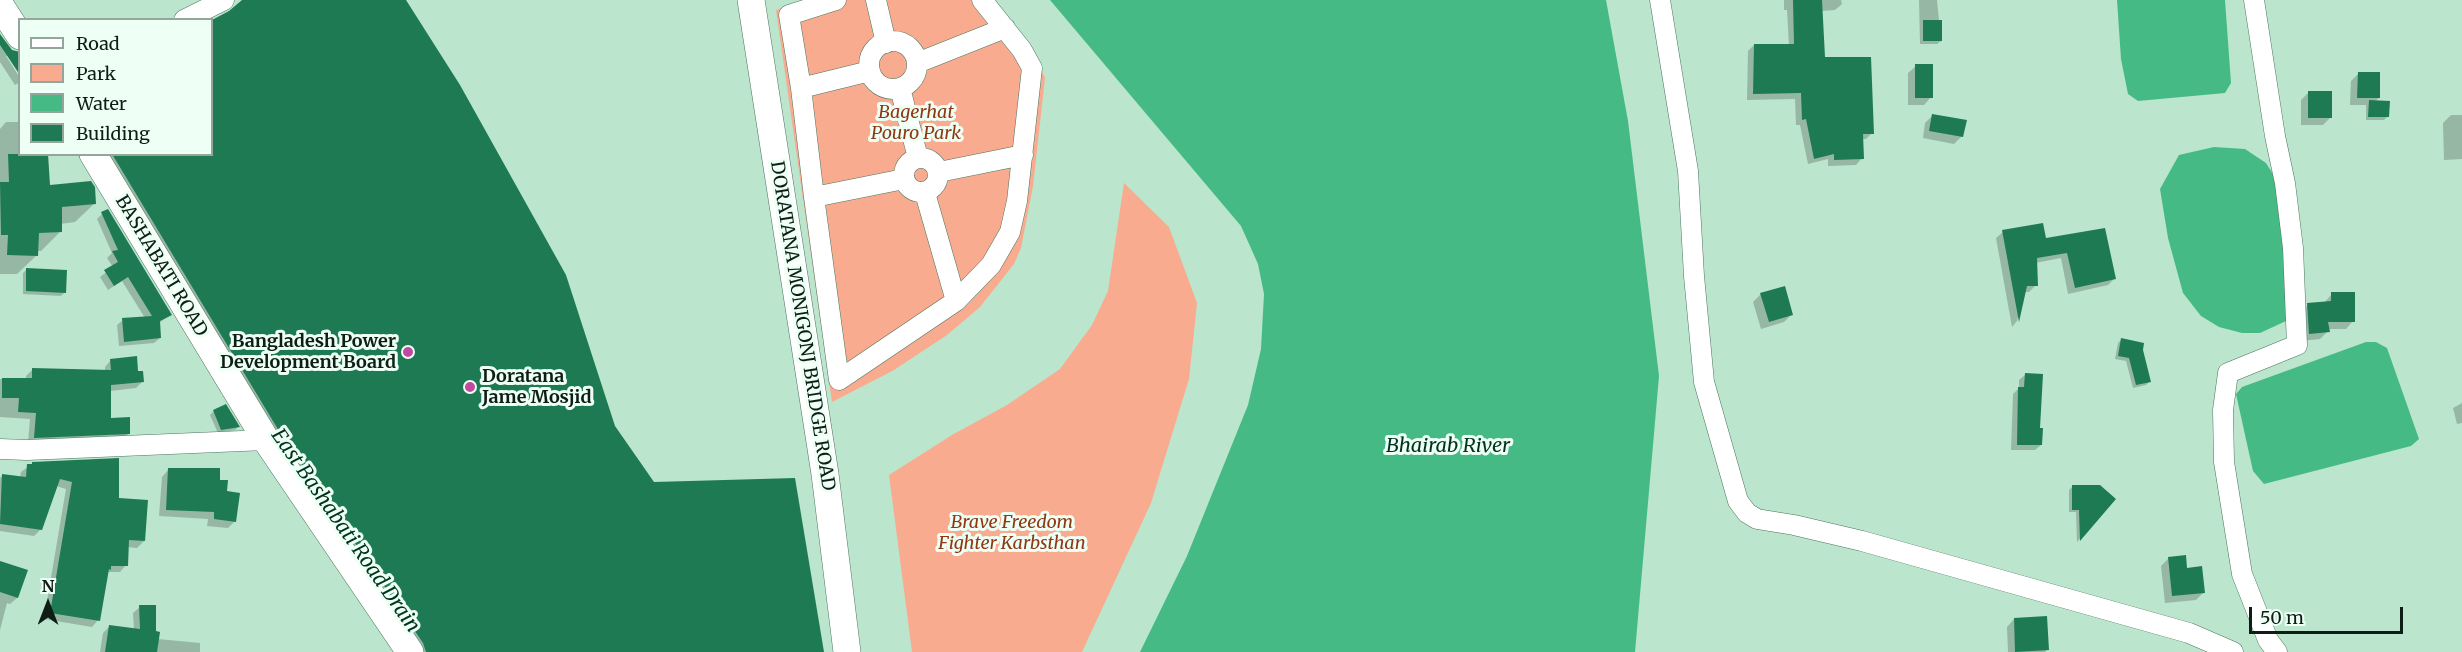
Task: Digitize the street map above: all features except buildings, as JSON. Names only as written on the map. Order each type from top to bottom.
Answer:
[{"type":"main road","name":"DORATANA MONIGONJ BRIDGE ROAD","points":[[752,0],[825,474],[847,652]]},
{"type":"main road","points":[[0,5],[18,33]]},
{"type":"main road","name":"BASHABATI ROAD","points":[[94,156],[266,440],[410,652]]},
{"type":"street","points":[[188,18],[224,0]]},
{"type":"street","points":[[836,0],[789,15],[801,88],[813,196],[839,380],[956,301],[991,265],[1010,232],[1017,201],[1032,68],[1022,50],[982,0]]},
{"type":"street","points":[[876,0],[886,43]]},
{"type":"street","points":[[1660,0],[1688,171],[1694,276],[1704,382],[1738,501],[1747,513],[1757,519],[1862,541],[2189,633],[2233,652]]},
{"type":"street","points":[[2254,0],[2275,136],[2286,183],[2293,248],[2297,345],[2228,373],[2223,410],[2224,462],[2242,574],[2268,640],[2277,652]]},
{"type":"street","points":[[916,63],[1005,28]]},
{"type":"street","points":[[886,43],[903,43],[914,55],[916,63],[913,78],[900,88],[883,87],[870,71],[873,52],[886,43]]},
{"type":"street","points":[[801,88],[870,71]]},
{"type":"street","points":[[900,88],[918,158]]},
{"type":"street","points":[[939,172],[1023,155]]},
{"type":"street","points":[[918,158],[931,161],[939,172],[936,185],[925,193],[912,190],[904,179],[907,166],[918,158]]},
{"type":"street","points":[[813,196],[904,179]]},
{"type":"street","points":[[925,193],[956,301]]},
{"type":"street","points":[[0,449],[27,450],[266,440]]},
{"type":"green space","name":"Bagerhat Pouro Park","points":[[807,0],[992,0],[1013,24],[1045,78],[1033,186],[1021,248],[1014,264],[980,307],[947,335],[894,370],[832,402],[776,10]]},
{"type":"green space","name":"Brave Freedom Fighter Karbsthan","points":[[1124,183],[1169,227],[1197,303],[1189,379],[1151,503],[1082,652],[912,652],[889,475],[952,435],[1007,405],[1060,369],[1092,325],[1108,291]]},
{"type":"water","name":"Bhairab River","points":[[1050,0],[1606,0],[1628,121],[1659,376],[1635,652],[1140,652],[1187,556],[1248,405],[1261,349],[1264,294],[1258,264],[1241,226]]},
{"type":"water","points":[[2117,0],[2225,0],[2231,83],[2225,93],[2138,101],[2128,94],[2121,59]]},
{"type":"water","points":[[2214,147],[2245,149],[2266,163],[2278,182],[2293,278],[2286,321],[2260,333],[2242,333],[2219,327],[2201,316],[2183,293],[2168,238],[2160,189],[2179,155]]},
{"type":"water","points":[[2366,342],[2376,342],[2387,348],[2419,439],[2411,446],[2264,484],[2253,471],[2236,394],[2242,387]]},
{"type":"place","name":"Bangladesh Power Development Board","points":[[408,352]]},
{"type":"place","name":"Doratana Jame Mosjid","points":[[470,387]]},
{"type":"water label","name":"East Bashabati Road Drain","points":[[345,531]]}]
